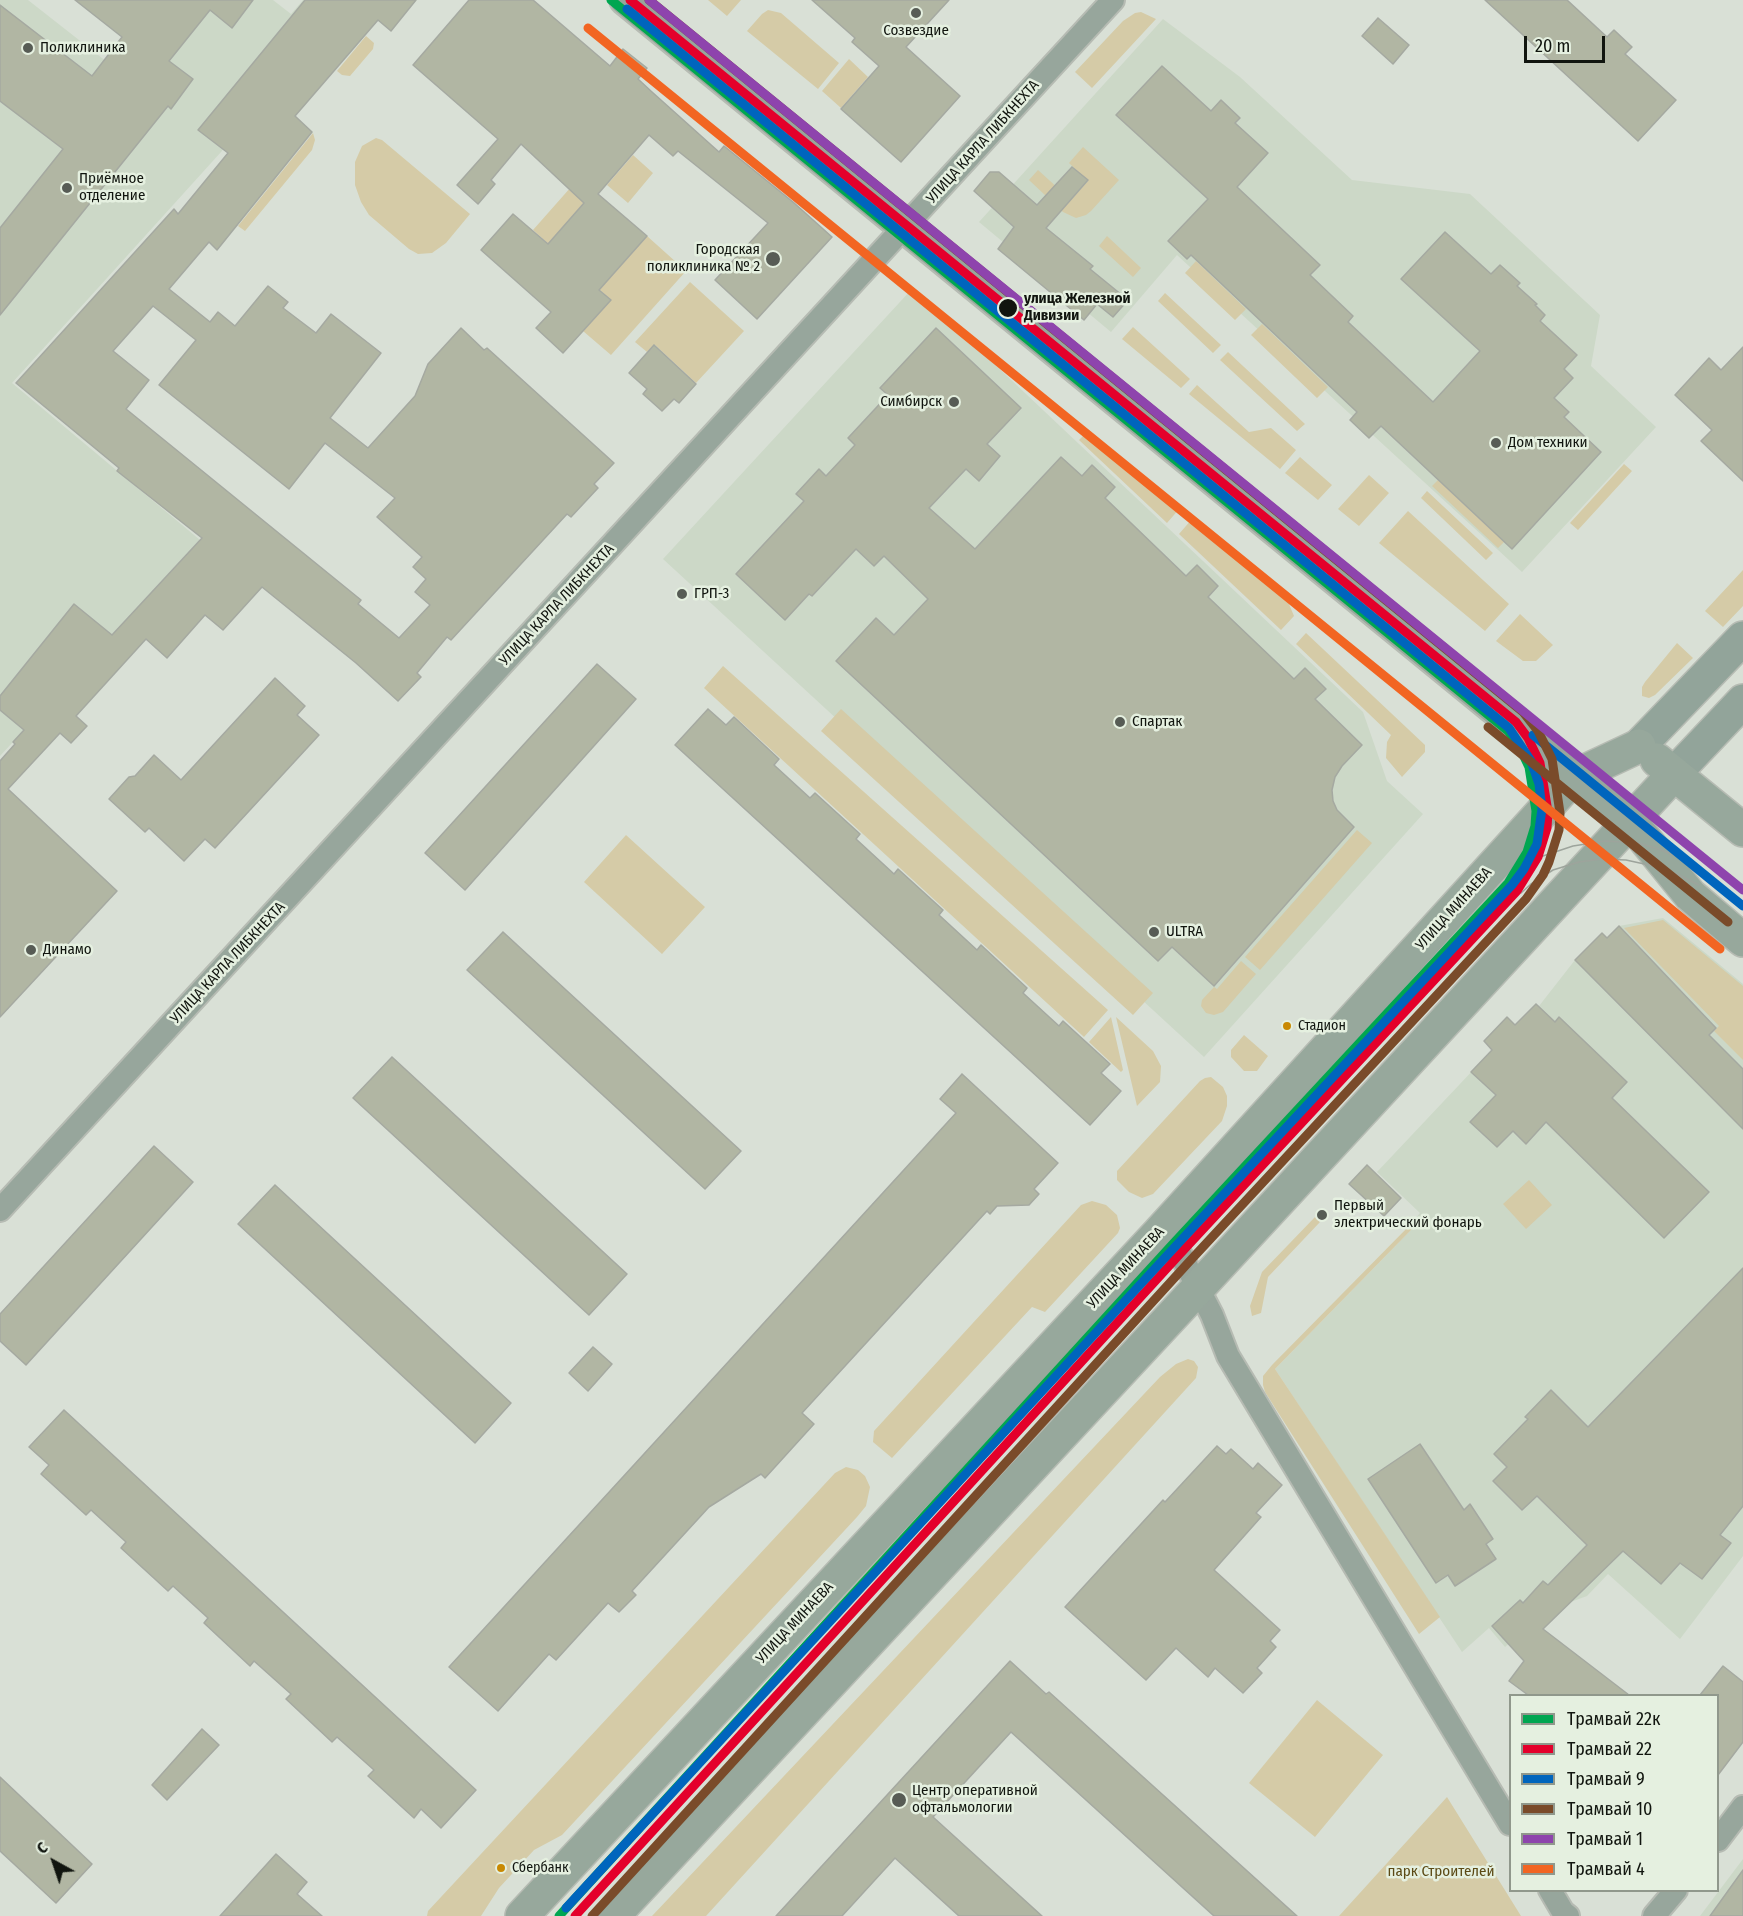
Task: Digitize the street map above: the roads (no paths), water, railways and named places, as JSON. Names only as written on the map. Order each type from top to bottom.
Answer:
[{"type":"main road","name":"УЛИЦА МИНАЕВА","points":[[522,1916],[1158,1234],[1575,776],[1639,746],[1743,638]]},
{"type":"main road","points":[[613,1916],[1743,701]]},
{"type":"main road","points":[[1630,820],[1639,746]]},
{"type":"main road","points":[[1639,746],[1743,830]]},
{"type":"main road","points":[[1575,776],[1630,820],[1690,895],[1743,940]]},
{"type":"street","points":[[624,0],[1575,776]]},
{"type":"street","name":"УЛИЦА КАРЛА ЛИБКНЕХТА","points":[[0,1210],[1113,0]]},
{"type":"street","points":[[1158,1234],[1182,1257],[1199,1287],[1228,1356],[1509,1822]]},
{"type":"street","points":[[1719,1839],[1743,1807]]},
{"type":"street","points":[[1552,1892],[1563,1912],[1568,1916]]},
{"type":"street","points":[[1654,1916],[1674,1892]]},
{"type":"tram line","name":"22к","points":[[559,1916],[1170,1247],[1508,883],[1527,852],[1535,826],[1536,811],[1529,767],[1518,744],[1508,731],[611,0]]},
{"type":"tram line","name":"22","points":[[575,1916],[1179,1255],[1517,891],[1538,857],[1547,828],[1548,812],[1540,763],[1528,738],[1516,722],[630,0]]},
{"type":"tram line","name":"10","points":[[592,1916],[1188,1263],[1526,899],[1549,862],[1559,830],[1560,813],[1552,759],[1538,731],[1523,712],[649,0]]},
{"type":"tram line","name":"1","points":[[649,0],[1743,890]]},
{"type":"tram line","name":"9","points":[[566,1908],[1512,885],[1524,869],[1537,844],[1542,809],[1539,784],[1531,761],[1509,728],[627,9]]},
{"type":"tram line","name":"4","points":[[588,28],[1720,949]]},
{"type":"tram line","name":"10","points":[[1488,727],[1728,922]]},
{"type":"tram line","name":"9","points":[[1533,735],[1743,906]]},
{"type":"tram line","points":[[1508,883],[1526,866],[1540,857],[1573,846],[1605,841],[1638,843],[1656,848],[1683,859],[1709,875]]},
{"type":"tram line","points":[[1521,893],[1553,870],[1579,862],[1602,859],[1626,860],[1658,867],[1699,885]]},
{"type":"place","name":"Созвездие","points":[[916,13]]},
{"type":"place","name":"Поликлиника","points":[[28,48]]},
{"type":"place","name":"Приёмное отделение","points":[[67,188]]},
{"type":"place","name":"Городская поликлиника № 2","points":[[773,259]]},
{"type":"place","name":"улица Железной Дивизии","points":[[1008,308]]},
{"type":"place","name":"Симбирск","points":[[954,402]]},
{"type":"place","name":"Дом техники","points":[[1496,443]]},
{"type":"place","name":"ГРП-3","points":[[682,594]]},
{"type":"place","name":"Спартак","points":[[1120,722]]},
{"type":"place","name":"ULTRA","points":[[1154,932]]},
{"type":"place","name":"Динамо","points":[[31,950]]},
{"type":"place","name":"Стадион","points":[[1287,1026]]},
{"type":"place","name":"Первый электрический фонарь","points":[[1322,1215]]},
{"type":"place","name":"Центр оперативной офтальмологии","points":[[899,1800]]},
{"type":"place","name":"Сбербанк","points":[[501,1868]]},
{"type":"park label","name":"парк Строителей","points":[[1441,1872]]}]
